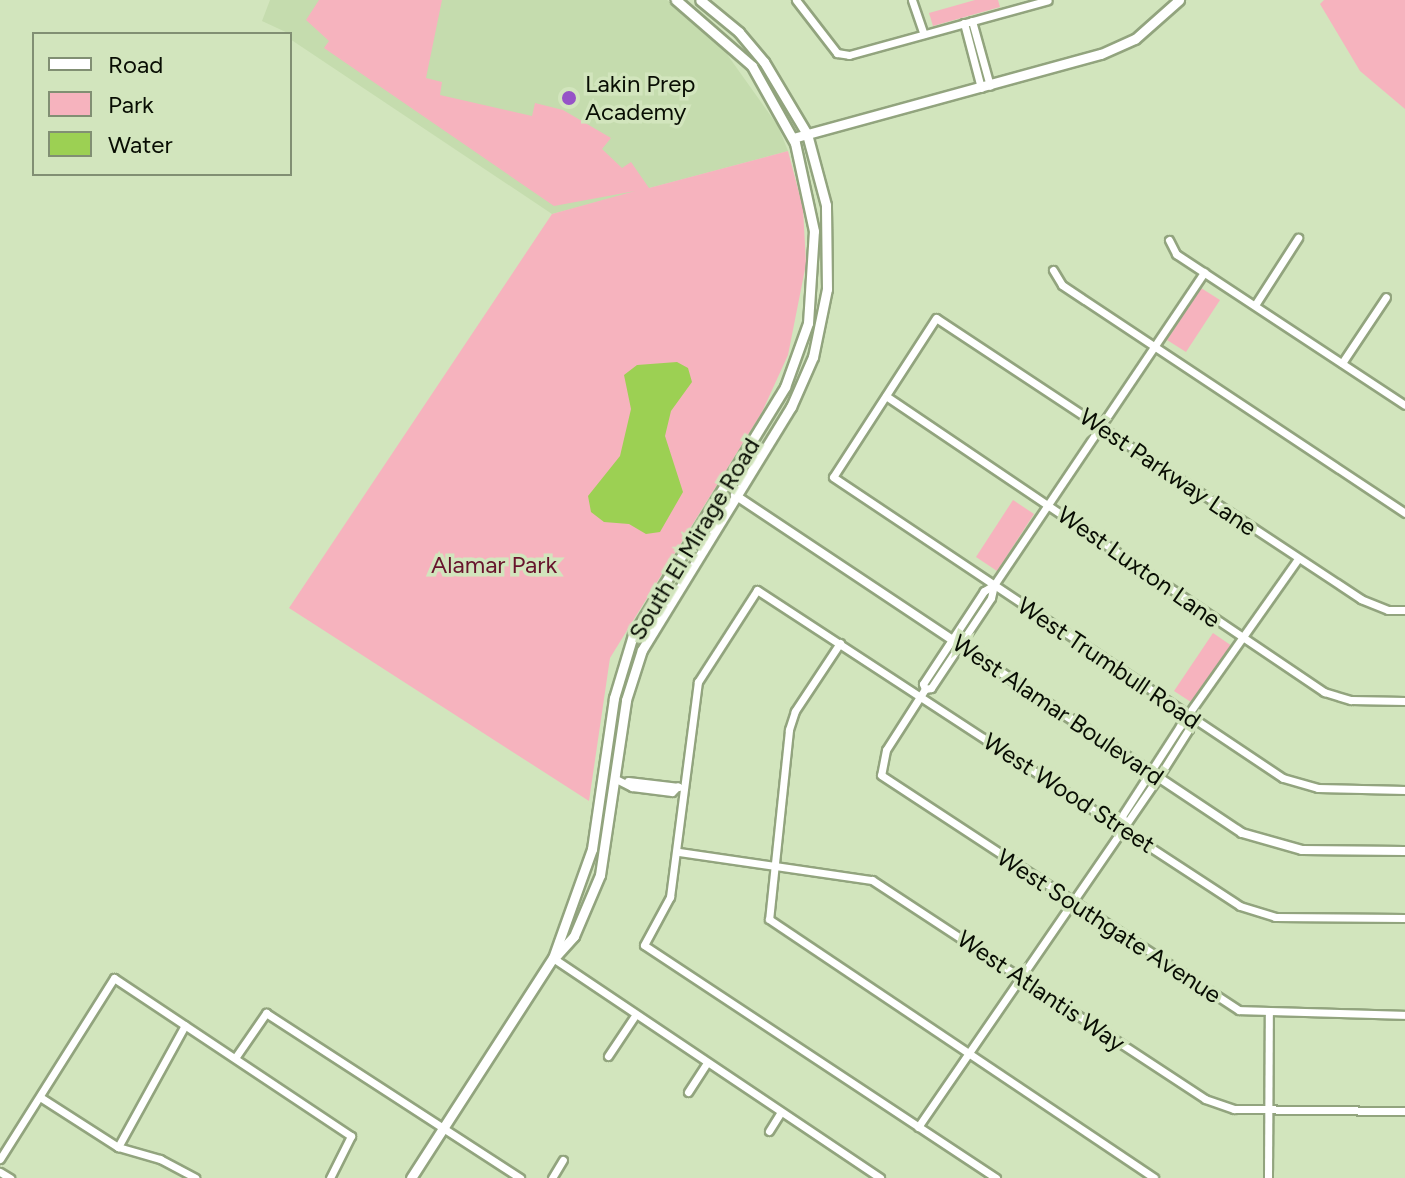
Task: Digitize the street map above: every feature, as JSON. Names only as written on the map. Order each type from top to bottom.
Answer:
[{"type":"main road","name":"South El Mirage Road","points":[[553,958],[592,849],[614,698],[633,635],[785,387],[808,323],[814,231],[793,138],[752,66],[676,0]]},
{"type":"main road","name":"South El Mirage Road","points":[[411,1178],[553,958],[574,936],[600,875],[626,700],[642,650],[791,407],[820,330],[828,268],[826,205],[807,134],[764,62],[739,32],[700,0]]},
{"type":"main road","points":[[793,138],[1101,54],[1135,39],[1179,0]]},
{"type":"street","points":[[796,0],[837,53],[924,34],[1048,0]]},
{"type":"street","points":[[912,0],[924,34]]},
{"type":"street","points":[[1012,0],[1014,9]]},
{"type":"street","points":[[968,22],[985,87]]},
{"type":"street","points":[[1255,305],[1298,238]]},
{"type":"street","points":[[1169,240],[1176,254],[1405,405]]},
{"type":"street","points":[[1053,270],[1062,285],[1405,513]]},
{"type":"street","points":[[923,692],[923,684],[956,641],[984,591],[994,585],[1204,272]]},
{"type":"street","points":[[1342,363],[1386,297]]},
{"type":"street","name":"West Parkway Lane","points":[[886,396],[936,318],[1373,606],[1405,610]]},
{"type":"street","name":"West Trumbull Road","points":[[886,396],[833,477],[1190,717],[1298,784],[1405,790]]},
{"type":"street","name":"West Luxton Lane","points":[[886,396],[1324,692],[1351,700],[1405,701]]},
{"type":"street","name":"West Alamar Boulevard","points":[[735,495],[1154,776],[1263,842],[1302,850],[1405,851]]},
{"type":"street","points":[[918,1127],[1122,823],[1122,816],[1154,776],[1190,717],[1298,559]]},
{"type":"street","name":"West Wood Street","points":[[682,787],[698,682],[757,590],[923,692],[1257,914],[1405,918]]},
{"type":"street","points":[[840,643],[795,711],[769,919],[1154,1178]]},
{"type":"street","name":"West Southgate Avenue","points":[[923,692],[886,750],[881,775],[1069,902],[1202,991],[1239,1010],[1269,1014],[1405,1015]]},
{"type":"street","points":[[616,779],[628,781],[632,787],[672,792],[682,787],[679,852],[670,897],[644,945],[996,1178]]},
{"type":"street","name":"West Atlantis Way","points":[[679,852],[872,880],[1205,1099],[1234,1109],[1405,1111]]},
{"type":"street","points":[[553,958],[880,1178]]},
{"type":"street","points":[[0,1159],[114,978],[352,1139],[330,1178]]},
{"type":"street","points":[[235,1058],[266,1013],[520,1178]]},
{"type":"street","points":[[608,1056],[636,1014]]},
{"type":"street","points":[[1268,1178],[1269,1014]]},
{"type":"street","points":[[118,1147],[185,1025]]},
{"type":"street","points":[[688,1092],[707,1063]]},
{"type":"street","points":[[40,1097],[118,1147],[160,1159],[195,1178]]},
{"type":"street","points":[[769,1131],[781,1112]]},
{"type":"street","points":[[552,1178],[563,1160]]},
{"type":"street","points":[[0,1172],[10,1178]]},
{"type":"shaded area","name":"Lakin Prep Academy","points":[[270,0],[667,0],[714,36],[778,126],[788,151],[552,214],[292,40],[292,32],[262,21]]},
{"type":"green space","name":"Alamar Park","points":[[319,0],[442,0],[426,78],[442,82],[440,95],[532,116],[535,103],[563,110],[611,138],[602,149],[622,168],[631,162],[649,188],[788,151],[803,208],[806,264],[788,355],[762,412],[610,658],[589,801],[289,608],[552,214],[635,191],[554,206],[324,48],[329,41],[306,20]]},
{"type":"green space","points":[[975,0],[998,0],[1000,7],[933,26],[929,13]]},
{"type":"green space","points":[[1324,0],[1405,0],[1405,109],[1360,71],[1320,4]]},
{"type":"green space","points":[[1201,288],[1220,300],[1186,352],[1167,340]]},
{"type":"green space","points":[[1013,500],[1034,514],[997,571],[976,557]]},
{"type":"green space","points":[[1213,633],[1232,646],[1194,704],[1174,691]]},
{"type":"water","points":[[677,362],[688,368],[692,382],[671,411],[665,436],[683,492],[660,532],[646,534],[629,524],[604,522],[591,512],[588,496],[620,456],[631,409],[624,375],[637,365]]},
{"type":"place","name":"Lakin Prep Academy","points":[[569,98]]}]
